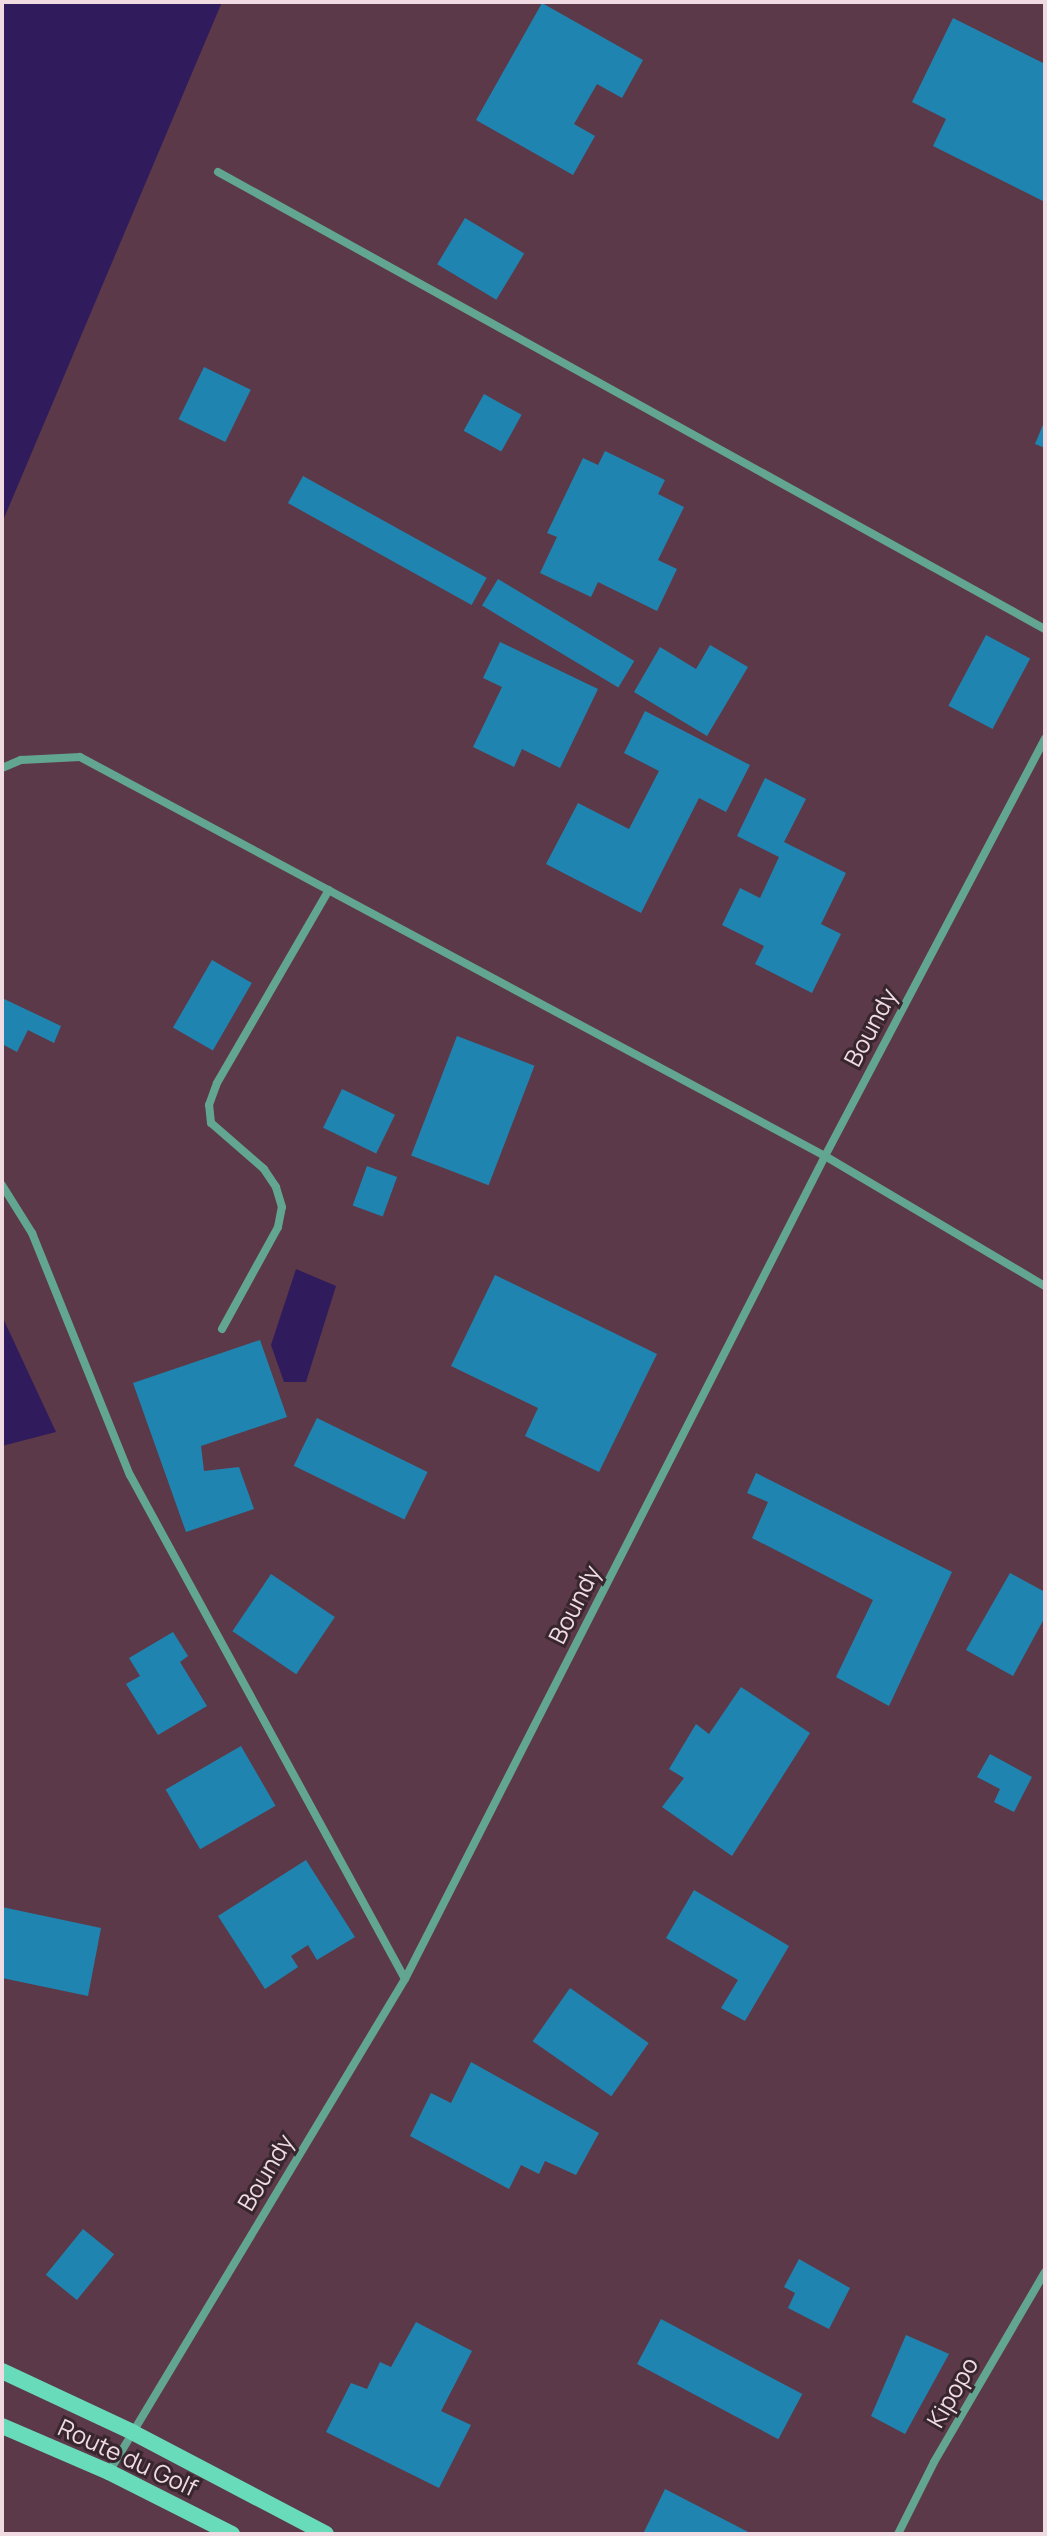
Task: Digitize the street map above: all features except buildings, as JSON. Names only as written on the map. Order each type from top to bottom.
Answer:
[{"type":"main road","points":[[2,2371],[132,2432],[326,2534]]},
{"type":"main road","name":"Route du Golf","points":[[2,2426],[109,2472],[232,2534]]},
{"type":"street","points":[[218,172],[1045,629]]},
{"type":"street","name":"Boundy","points":[[109,2472],[405,1979],[825,1156],[1045,738]]},
{"type":"street","points":[[2,768],[21,760],[80,757],[825,1156],[1045,1286]]},
{"type":"street","points":[[222,1329],[278,1227],[282,1207],[276,1187],[264,1169],[211,1123],[209,1105],[217,1083],[329,890]]},
{"type":"street","points":[[2,1185],[32,1233],[130,1475],[405,1979]]},
{"type":"street","name":"Kipopo","points":[[898,2534],[934,2462],[1045,2272]]},
{"type":"shaded area","points":[[2,2],[222,2],[2,523]]},
{"type":"shaded area","points":[[296,1269],[336,1286],[306,1382],[284,1382],[271,1345]]},
{"type":"shaded area","points":[[2,1316],[56,1432],[2,1446]]}]
